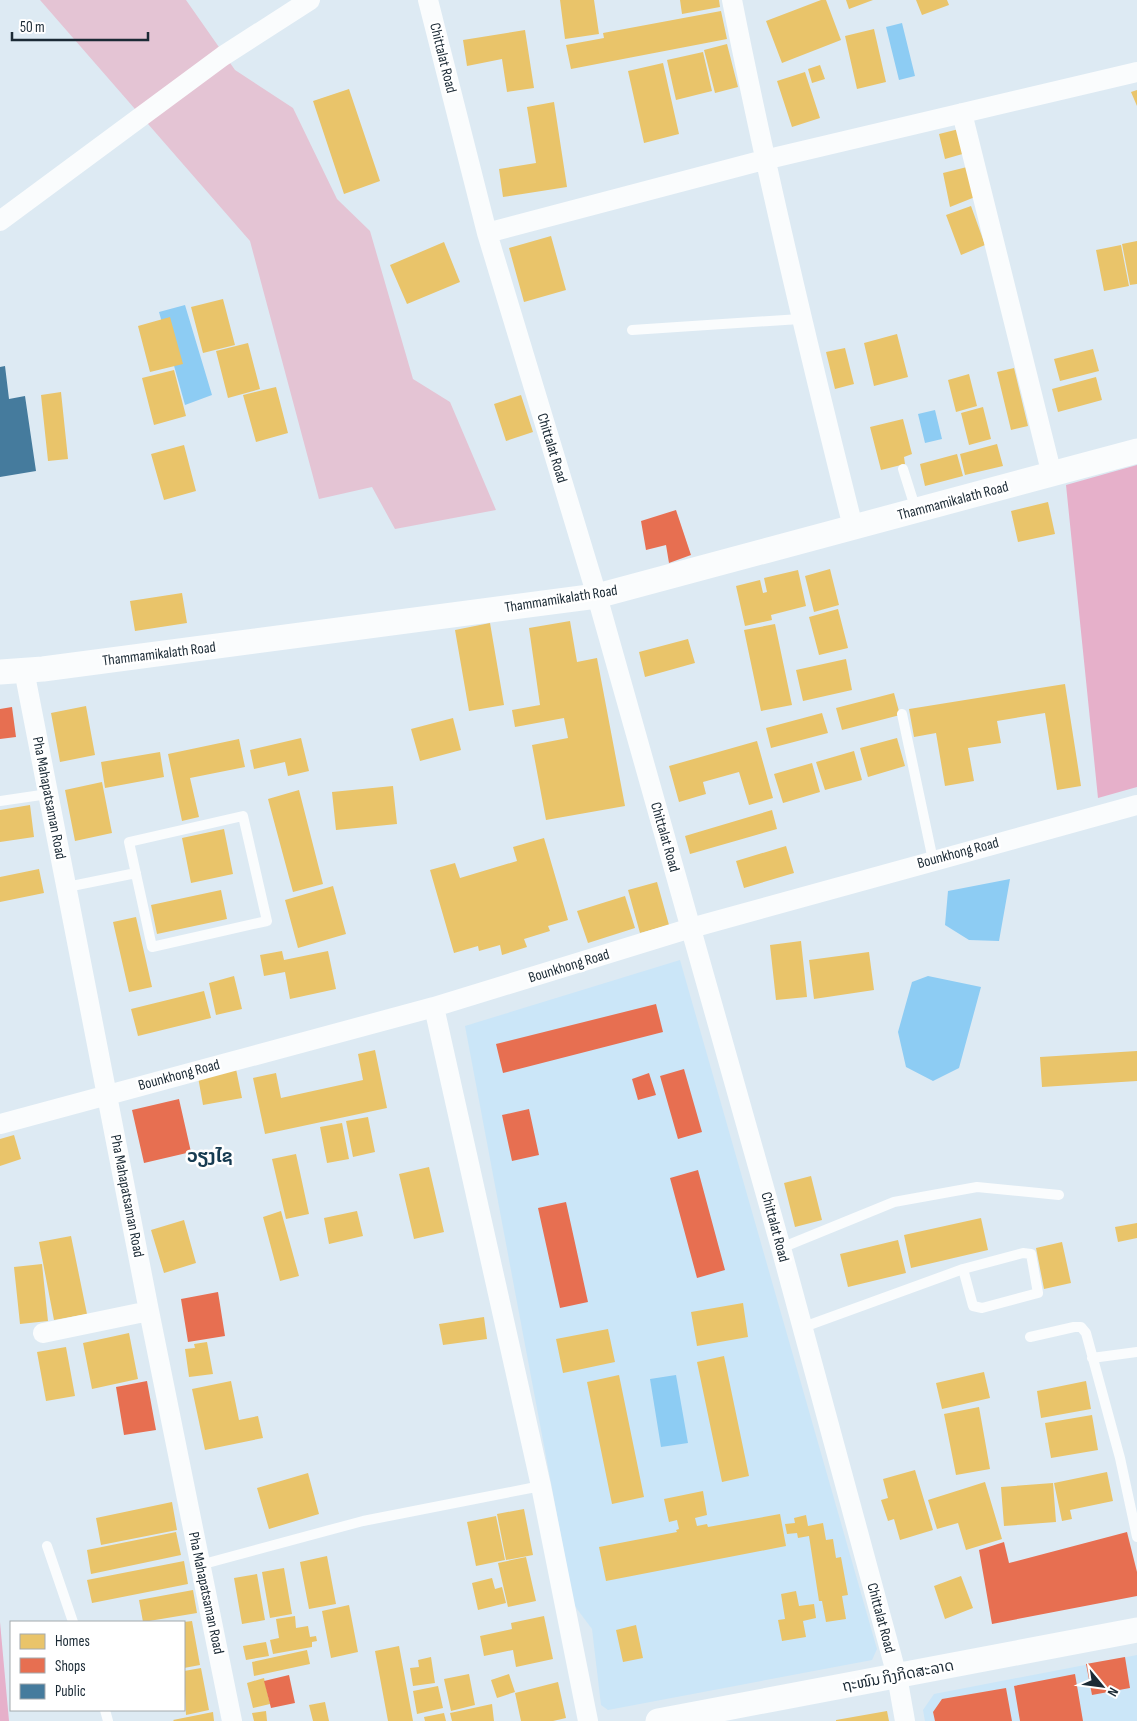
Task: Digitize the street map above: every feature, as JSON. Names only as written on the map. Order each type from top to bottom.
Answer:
[{"type":"street","points":[[0,221],[223,56],[310,0]]},
{"type":"street","name":"Chittalat Road","points":[[428,0],[487,233],[597,596],[781,1248],[801,1328],[898,1676],[906,1721]]},
{"type":"street","points":[[732,0],[764,160],[800,319],[853,527]]},
{"type":"street","points":[[487,233],[764,160],[1137,72]]},
{"type":"street","points":[[962,113],[1052,475]]},
{"type":"street","name":"Thammamikalath Road","points":[[12,671],[597,596],[1137,451]]},
{"type":"street","name":"Pha Mahapatsaman Road","points":[[12,671],[48,794],[149,1311],[232,1721]]},
{"type":"street","name":"Bounkhong Road","points":[[0,1124],[434,1007],[691,928],[1137,805]]},
{"type":"street","points":[[434,1007],[541,1486],[588,1721]]},
{"type":"street","points":[[43,1333],[149,1311]]},
{"type":"street","name":"ຖະໜົນ ກິງກິດສະລາດ","points":[[658,1721],[1137,1630]]},
{"type":"lane","points":[[632,330],[800,319]]},
{"type":"lane","points":[[903,469],[916,510]]},
{"type":"lane","points":[[902,714],[933,860]]},
{"type":"lane","points":[[0,801],[48,794]]},
{"type":"lane","points":[[243,816],[267,921],[152,947],[136,873],[129,842],[243,816]]},
{"type":"lane","points":[[66,887],[136,873]]},
{"type":"lane","points":[[781,1248],[894,1202],[978,1187],[1059,1195]]},
{"type":"lane","points":[[801,1328],[963,1269],[1023,1253],[1030,1254],[1038,1293],[982,1308],[973,1306],[963,1269]]},
{"type":"lane","points":[[1030,1337],[1081,1327],[1086,1333],[1120,1458],[1137,1537]]},
{"type":"lane","points":[[1092,1358],[1137,1352]]},
{"type":"lane","points":[[200,1565],[363,1521],[541,1486]]},
{"type":"lane","points":[[47,1546],[73,1621]]},
{"type":"shaded area","points":[[40,0],[186,0],[235,70],[293,108],[337,199],[370,231],[413,379],[450,402],[496,510],[395,529],[372,487],[319,499],[250,241]]},
{"type":"shaded area","points":[[1137,465],[1137,787],[1098,798],[1066,485]]},
{"type":"shaded area","points":[[680,960],[877,1649],[872,1660],[608,1710],[601,1705],[592,1629],[574,1605],[465,1026]]},
{"type":"shaded area","points":[[0,1622],[9,1721],[0,1721]]},
{"type":"shaded area","points":[[1137,1655],[1137,1721],[925,1721],[923,1710],[934,1694]]},
{"type":"water","points":[[902,23],[915,76],[899,80],[886,27]]},
{"type":"water","points":[[185,305],[212,395],[185,405],[159,312]]},
{"type":"water","points":[[935,410],[942,439],[925,443],[918,414]]},
{"type":"water","points":[[1010,879],[999,941],[969,940],[945,925],[948,891]]},
{"type":"water","points":[[928,976],[981,987],[959,1068],[933,1081],[906,1067],[898,1032],[912,982]]},
{"type":"water","points":[[676,1375],[688,1443],[661,1447],[650,1379]]},
{"type":"building: Homes","points":[[560,0],[594,0],[599,34],[565,39]]},
{"type":"building: Homes","points":[[680,0],[719,0],[720,7],[682,14]]},
{"type":"building: Homes","points":[[821,0],[826,0],[841,40],[782,63],[766,21]]},
{"type":"building: Homes","points":[[846,0],[873,0],[849,9]]},
{"type":"building: Homes","points":[[916,0],[947,0],[949,5],[922,15]]},
{"type":"building: Homes","points":[[721,11],[727,39],[571,69],[566,45],[604,38],[603,33]]},
{"type":"building: Homes","points":[[874,29],[886,82],[857,89],[845,36]]},
{"type":"building: Homes","points":[[525,30],[534,88],[507,92],[502,59],[467,66],[463,40]]},
{"type":"building: Homes","points":[[727,44],[738,87],[715,93],[704,50]]},
{"type":"building: Homes","points":[[703,52],[712,91],[676,100],[667,60]]},
{"type":"building: Homes","points":[[663,63],[679,134],[644,143],[628,71]]},
{"type":"building: Homes","points":[[820,65],[825,79],[812,83],[808,69]]},
{"type":"building: Homes","points":[[805,72],[820,118],[792,127],[777,81]]},
{"type":"building: Homes","points":[[349,89],[380,181],[344,194],[313,101]]},
{"type":"building: Homes","points":[[1137,90],[1137,106],[1131,92]]},
{"type":"building: Homes","points":[[554,102],[567,187],[503,197],[499,169],[536,163],[527,107]]},
{"type":"building: Homes","points":[[959,129],[966,153],[945,159],[939,134]]},
{"type":"building: Homes","points":[[967,167],[975,197],[950,207],[943,173]]},
{"type":"building: Homes","points":[[971,206],[985,245],[961,255],[946,215]]},
{"type":"building: Homes","points":[[551,236],[566,290],[524,302],[509,248]]},
{"type":"building: Homes","points":[[1137,241],[1137,284],[1130,285],[1122,244]]},
{"type":"building: Homes","points":[[444,242],[460,282],[407,304],[390,265]]},
{"type":"building: Homes","points":[[1121,245],[1129,286],[1104,291],[1096,250]]},
{"type":"building: Homes","points":[[223,299],[235,345],[203,353],[191,307]]},
{"type":"building: Homes","points":[[170,317],[183,364],[150,372],[138,326]]},
{"type":"building: Homes","points":[[897,334],[908,377],[874,386],[864,343]]},
{"type":"building: Homes","points":[[248,343],[260,389],[228,398],[216,351]]},
{"type":"building: Homes","points":[[845,348],[854,384],[835,389],[826,352]]},
{"type":"building: Homes","points":[[1093,349],[1099,371],[1060,381],[1054,359]]},
{"type":"building: Homes","points":[[1014,368],[1028,426],[1011,430],[997,372]]},
{"type":"building: Homes","points":[[174,370],[186,416],[154,425],[142,378]]},
{"type":"building: Homes","points":[[969,374],[977,406],[956,412],[948,380]]},
{"type":"building: Homes","points":[[1096,377],[1102,400],[1058,412],[1052,389]]},
{"type":"building: Homes","points":[[276,387],[288,433],[256,442],[243,395]]},
{"type":"building: Homes","points":[[61,392],[68,459],[48,461],[41,395]]},
{"type":"building: Homes","points":[[521,395],[533,432],[506,441],[494,404]]},
{"type":"building: Homes","points":[[983,407],[991,439],[969,445],[961,413]]},
{"type":"building: Homes","points":[[903,419],[912,454],[904,457],[905,464],[881,470],[870,427]]},
{"type":"building: Homes","points":[[997,444],[1003,466],[965,475],[960,454]]},
{"type":"building: Homes","points":[[184,445],[196,491],[164,500],[151,454]]},
{"type":"building: Homes","points":[[957,454],[963,476],[925,486],[920,464]]},
{"type":"building: Homes","points":[[1048,502],[1055,534],[1018,542],[1011,511]]},
{"type":"building: Homes","points":[[830,569],[839,605],[814,612],[805,576]]},
{"type":"building: Homes","points":[[798,570],[806,606],[771,615],[772,620],[745,626],[736,586],[760,580],[763,593],[767,592],[764,578]]},
{"type":"building: Homes","points":[[182,593],[187,623],[135,631],[130,601]]},
{"type":"building: Homes","points":[[838,609],[848,648],[819,655],[809,617]]},
{"type":"building: Homes","points":[[570,621],[577,662],[597,658],[625,806],[546,820],[532,745],[568,738],[564,718],[515,727],[512,710],[540,705],[529,628]]},
{"type":"building: Homes","points":[[490,623],[504,705],[469,711],[455,630]]},
{"type":"building: Homes","points":[[775,624],[792,705],[761,711],[744,630]]},
{"type":"building: Homes","points":[[688,639],[695,663],[645,677],[639,652]]},
{"type":"building: Homes","points":[[846,659],[852,690],[803,701],[796,670]]},
{"type":"building: Homes","points":[[1065,684],[1081,786],[1057,790],[1045,713],[997,721],[1001,743],[968,748],[974,781],[945,786],[936,733],[914,737],[909,709]]},
{"type":"building: Homes","points":[[894,693],[900,715],[842,730],[836,708]]},
{"type":"building: Homes","points":[[86,706],[95,755],[60,762],[51,713]]},
{"type":"building: Homes","points":[[822,713],[828,733],[771,748],[766,728]]},
{"type":"building: Homes","points":[[453,718],[461,750],[420,761],[411,729]]},
{"type":"building: Homes","points":[[301,738],[309,771],[288,776],[285,762],[254,769],[250,750]]},
{"type":"building: Homes","points":[[897,738],[905,766],[868,777],[860,748]]},
{"type":"building: Homes","points":[[239,739],[245,767],[190,778],[199,817],[182,821],[168,754]]},
{"type":"building: Homes","points":[[757,741],[773,798],[749,805],[739,772],[703,782],[706,794],[679,802],[669,766]]},
{"type":"building: Homes","points":[[854,751],[862,780],[825,790],[816,762]]},
{"type":"building: Homes","points":[[160,752],[164,777],[105,788],[101,762]]},
{"type":"building: Homes","points":[[812,763],[820,792],[783,803],[774,774]]},
{"type":"building: Homes","points":[[102,782],[112,833],[75,841],[65,790]]},
{"type":"building: Homes","points":[[393,786],[397,824],[336,830],[332,792]]},
{"type":"building: Homes","points":[[299,790],[323,884],[293,892],[268,799]]},
{"type":"building: Homes","points":[[30,805],[34,837],[0,842],[0,810]]},
{"type":"building: Homes","points":[[772,810],[777,829],[690,854],[685,836]]},
{"type":"building: Homes","points":[[224,829],[233,874],[191,883],[182,838]]},
{"type":"building: Homes","points":[[544,838],[568,920],[548,926],[550,931],[524,939],[527,947],[502,955],[500,945],[479,951],[478,946],[454,953],[430,870],[455,863],[460,878],[517,861],[513,847]]},
{"type":"building: Homes","points":[[786,846],[794,873],[744,888],[736,861]]},
{"type":"building: Homes","points":[[39,869],[44,893],[0,902],[0,877]]},
{"type":"building: Homes","points":[[657,882],[669,925],[640,933],[628,890]]},
{"type":"building: Homes","points":[[333,886],[346,934],[298,948],[285,900]]},
{"type":"building: Homes","points":[[221,890],[227,919],[157,934],[151,905]]},
{"type":"building: Homes","points":[[625,896],[635,928],[588,943],[577,911]]},
{"type":"building: Homes","points":[[136,917],[152,987],[129,992],[113,922]]},
{"type":"building: Homes","points":[[801,941],[807,997],[776,1000],[770,945]]},
{"type":"building: Homes","points":[[282,951],[284,960],[328,951],[336,989],[290,999],[285,972],[264,976],[260,955]]},
{"type":"building: Homes","points":[[869,952],[874,990],[814,999],[809,960]]},
{"type":"building: Homes","points":[[234,976],[242,1009],[216,1015],[209,983]]},
{"type":"building: Homes","points":[[204,991],[211,1018],[138,1036],[131,1009]]},
{"type":"building: Homes","points":[[375,1050],[387,1108],[265,1134],[253,1078],[276,1073],[281,1098],[363,1080],[358,1054]]},
{"type":"building: Homes","points":[[1137,1051],[1137,1081],[1042,1087],[1040,1057]]},
{"type":"building: Homes","points":[[236,1069],[242,1098],[203,1105],[198,1077]]},
{"type":"building: Homes","points":[[368,1117],[375,1152],[353,1157],[346,1121]]},
{"type":"building: Homes","points":[[342,1123],[349,1159],[327,1163],[320,1127]]},
{"type":"building: Homes","points":[[14,1135],[21,1159],[0,1166],[0,1139]]},
{"type":"building: Homes","points":[[296,1154],[309,1214],[286,1219],[272,1159]]},
{"type":"building: Homes","points":[[429,1167],[444,1232],[414,1239],[399,1174]]},
{"type":"building: Homes","points":[[811,1176],[822,1220],[795,1227],[784,1183]]},
{"type":"building: Homes","points":[[281,1211],[299,1276],[280,1281],[263,1217]]},
{"type":"building: Homes","points":[[357,1211],[363,1236],[329,1244],[324,1218]]},
{"type":"building: Homes","points":[[981,1218],[988,1250],[911,1268],[904,1235]]},
{"type":"building: Homes","points":[[184,1220],[196,1263],[164,1273],[151,1230]]},
{"type":"building: Homes","points":[[1137,1223],[1137,1238],[1118,1242],[1115,1227]]},
{"type":"building: Homes","points":[[71,1236],[87,1314],[54,1320],[39,1242]]},
{"type":"building: Homes","points":[[898,1240],[906,1273],[848,1287],[840,1254]]},
{"type":"building: Homes","points":[[1062,1242],[1071,1283],[1044,1289],[1036,1248]]},
{"type":"building: Homes","points":[[42,1264],[48,1321],[20,1324],[14,1267]]},
{"type":"building: Homes","points":[[743,1303],[748,1337],[697,1346],[691,1312]]},
{"type":"building: Homes","points":[[484,1317],[487,1339],[443,1345],[439,1324]]},
{"type":"building: Homes","points":[[608,1329],[615,1362],[563,1373],[556,1339]]},
{"type":"building: Homes","points":[[129,1333],[138,1379],[92,1389],[83,1343]]},
{"type":"building: Homes","points":[[207,1342],[213,1374],[189,1377],[185,1349],[195,1348],[194,1344]]},
{"type":"building: Homes","points":[[66,1347],[75,1396],[46,1401],[37,1352]]},
{"type":"building: Homes","points":[[724,1356],[749,1476],[722,1482],[697,1362]]},
{"type":"building: Homes","points":[[984,1372],[990,1398],[942,1409],[936,1383]]},
{"type":"building: Homes","points":[[619,1375],[644,1497],[612,1504],[587,1382]]},
{"type":"building: Homes","points":[[231,1381],[239,1420],[258,1416],[263,1438],[205,1450],[192,1389]]},
{"type":"building: Homes","points":[[1086,1381],[1091,1409],[1041,1418],[1037,1391]]},
{"type":"building: Homes","points":[[979,1407],[990,1469],[956,1475],[944,1414]]},
{"type":"building: Homes","points":[[1092,1415],[1098,1450],[1051,1458],[1045,1423]]},
{"type":"building: Homes","points":[[915,1470],[933,1530],[900,1540],[894,1519],[888,1521],[881,1500],[888,1498],[883,1479]]},
{"type":"building: Homes","points":[[1107,1472],[1113,1501],[1070,1510],[1072,1519],[1062,1521],[1054,1483]]},
{"type":"building: Homes","points":[[308,1473],[319,1514],[269,1529],[257,1488]]},
{"type":"building: Homes","points":[[985,1482],[1002,1539],[966,1550],[958,1523],[937,1529],[928,1500]]},
{"type":"building: Homes","points":[[1053,1483],[1056,1522],[1004,1526],[1001,1487]]},
{"type":"building: Homes","points":[[703,1491],[707,1515],[695,1518],[697,1526],[707,1524],[708,1527],[780,1514],[786,1546],[606,1581],[599,1547],[677,1532],[676,1530],[679,1529],[677,1520],[669,1522],[664,1499]]},
{"type":"building: Homes","points":[[172,1502],[177,1530],[101,1545],[96,1518]]},
{"type":"building: Homes","points":[[524,1509],[533,1555],[506,1560],[497,1514]]},
{"type":"building: Homes","points":[[806,1515],[808,1526],[823,1523],[826,1540],[833,1539],[836,1558],[841,1557],[848,1595],[842,1596],[846,1619],[826,1622],[822,1601],[819,1601],[809,1536],[798,1538],[797,1533],[787,1534],[785,1524],[795,1523],[794,1518]]},
{"type":"building: Homes","points":[[496,1516],[505,1560],[476,1566],[467,1522]]},
{"type":"building: Homes","points":[[176,1532],[181,1555],[91,1574],[87,1550]]},
{"type":"building: Homes","points":[[327,1556],[336,1604],[309,1609],[300,1562]]},
{"type":"building: Homes","points":[[526,1557],[536,1601],[508,1607],[498,1563]]},
{"type":"building: Homes","points":[[184,1561],[188,1584],[92,1603],[87,1580]]},
{"type":"building: Homes","points":[[284,1568],[292,1614],[270,1618],[262,1572]]},
{"type":"building: Homes","points":[[257,1574],[265,1620],[242,1624],[234,1578]]},
{"type":"building: Homes","points":[[961,1576],[973,1608],[945,1619],[934,1586]]},
{"type":"building: Homes","points":[[492,1578],[495,1589],[502,1587],[506,1603],[478,1610],[472,1583]]},
{"type":"building: Homes","points":[[193,1590],[197,1613],[143,1621],[139,1600]]},
{"type":"building: Homes","points":[[796,1591],[799,1606],[814,1604],[816,1618],[803,1621],[806,1637],[782,1641],[778,1620],[785,1619],[781,1594]]},
{"type":"building: Homes","points":[[349,1605],[358,1652],[331,1658],[322,1611]]},
{"type":"building: Homes","points":[[295,1616],[296,1628],[308,1626],[310,1637],[316,1636],[317,1641],[312,1642],[312,1647],[273,1654],[270,1640],[279,1638],[276,1619]]},
{"type":"building: Homes","points":[[544,1616],[553,1659],[516,1667],[513,1650],[484,1656],[480,1636],[512,1629],[511,1623]]},
{"type":"building: Homes","points":[[192,1621],[200,1665],[185,1668],[185,1622]]},
{"type":"building: Homes","points":[[636,1625],[643,1658],[623,1662],[616,1630]]},
{"type":"building: Homes","points":[[266,1642],[269,1656],[246,1660],[243,1646]]},
{"type":"building: Homes","points":[[399,1646],[413,1721],[388,1721],[375,1651]]},
{"type":"building: Homes","points":[[307,1650],[310,1664],[254,1676],[252,1662]]},
{"type":"building: Homes","points":[[431,1657],[435,1683],[413,1686],[410,1668],[419,1667],[418,1660]]},
{"type":"building: Homes","points":[[201,1668],[209,1710],[186,1715],[185,1671]]},
{"type":"building: Homes","points":[[469,1674],[475,1705],[451,1711],[444,1679]]},
{"type":"building: Homes","points":[[509,1674],[515,1692],[497,1698],[491,1680]]},
{"type":"building: Homes","points":[[264,1678],[270,1704],[253,1708],[247,1683]]},
{"type":"building: Homes","points":[[558,1682],[566,1718],[553,1721],[521,1721],[515,1693]]},
{"type":"building: Homes","points":[[438,1686],[443,1708],[417,1714],[413,1691]]},
{"type":"building: Homes","points":[[325,1702],[329,1721],[313,1721],[309,1705]]},
{"type":"building: Homes","points":[[492,1704],[494,1721],[452,1721],[450,1713]]},
{"type":"building: Homes","points":[[266,1711],[267,1721],[254,1721],[252,1713]]},
{"type":"building: Homes","points":[[887,1711],[889,1721],[836,1721],[836,1720]]},
{"type":"building: Homes","points":[[213,1712],[214,1721],[173,1720]]},
{"type":"building: Homes","points":[[444,1713],[446,1721],[425,1721],[424,1717]]},
{"type":"building: Shops","points":[[676,510],[691,555],[669,563],[666,545],[646,550],[641,521]]},
{"type":"building: Shops","points":[[12,707],[16,737],[0,739],[0,709]]},
{"type":"building: Shops","points":[[656,1004],[663,1032],[503,1073],[496,1044]]},
{"type":"building: Shops","points":[[684,1069],[702,1132],[678,1139],[660,1076]]},
{"type":"building: Shops","points":[[649,1073],[656,1095],[638,1100],[632,1079]]},
{"type":"building: Shops","points":[[179,1099],[191,1152],[144,1163],[132,1110]]},
{"type":"building: Shops","points":[[529,1109],[539,1155],[512,1161],[502,1115]]},
{"type":"building: Shops","points":[[698,1170],[725,1270],[697,1278],[670,1178]]},
{"type":"building: Shops","points":[[566,1202],[588,1302],[560,1308],[538,1208]]},
{"type":"building: Shops","points":[[218,1292],[225,1336],[188,1342],[181,1299]]},
{"type":"building: Shops","points":[[147,1381],[156,1430],[124,1435],[116,1387]]},
{"type":"building: Shops","points":[[1127,1532],[1137,1572],[1137,1596],[992,1624],[979,1550],[1004,1542],[1009,1563]]},
{"type":"building: Shops","points":[[1125,1657],[1130,1688],[1092,1695],[1086,1664]]},
{"type":"building: Shops","points":[[1075,1674],[1083,1721],[1020,1721],[1014,1686]]},
{"type":"building: Shops","points":[[289,1675],[295,1703],[271,1708],[264,1681]]},
{"type":"building: Shops","points":[[1006,1688],[1012,1721],[935,1721],[933,1712],[942,1699]]},
{"type":"building: Public","points":[[5,366],[9,399],[25,396],[36,471],[0,477],[0,367]]},
{"type":"district","name":"ວຽງໄຊ","points":[[210,1156]]}]
